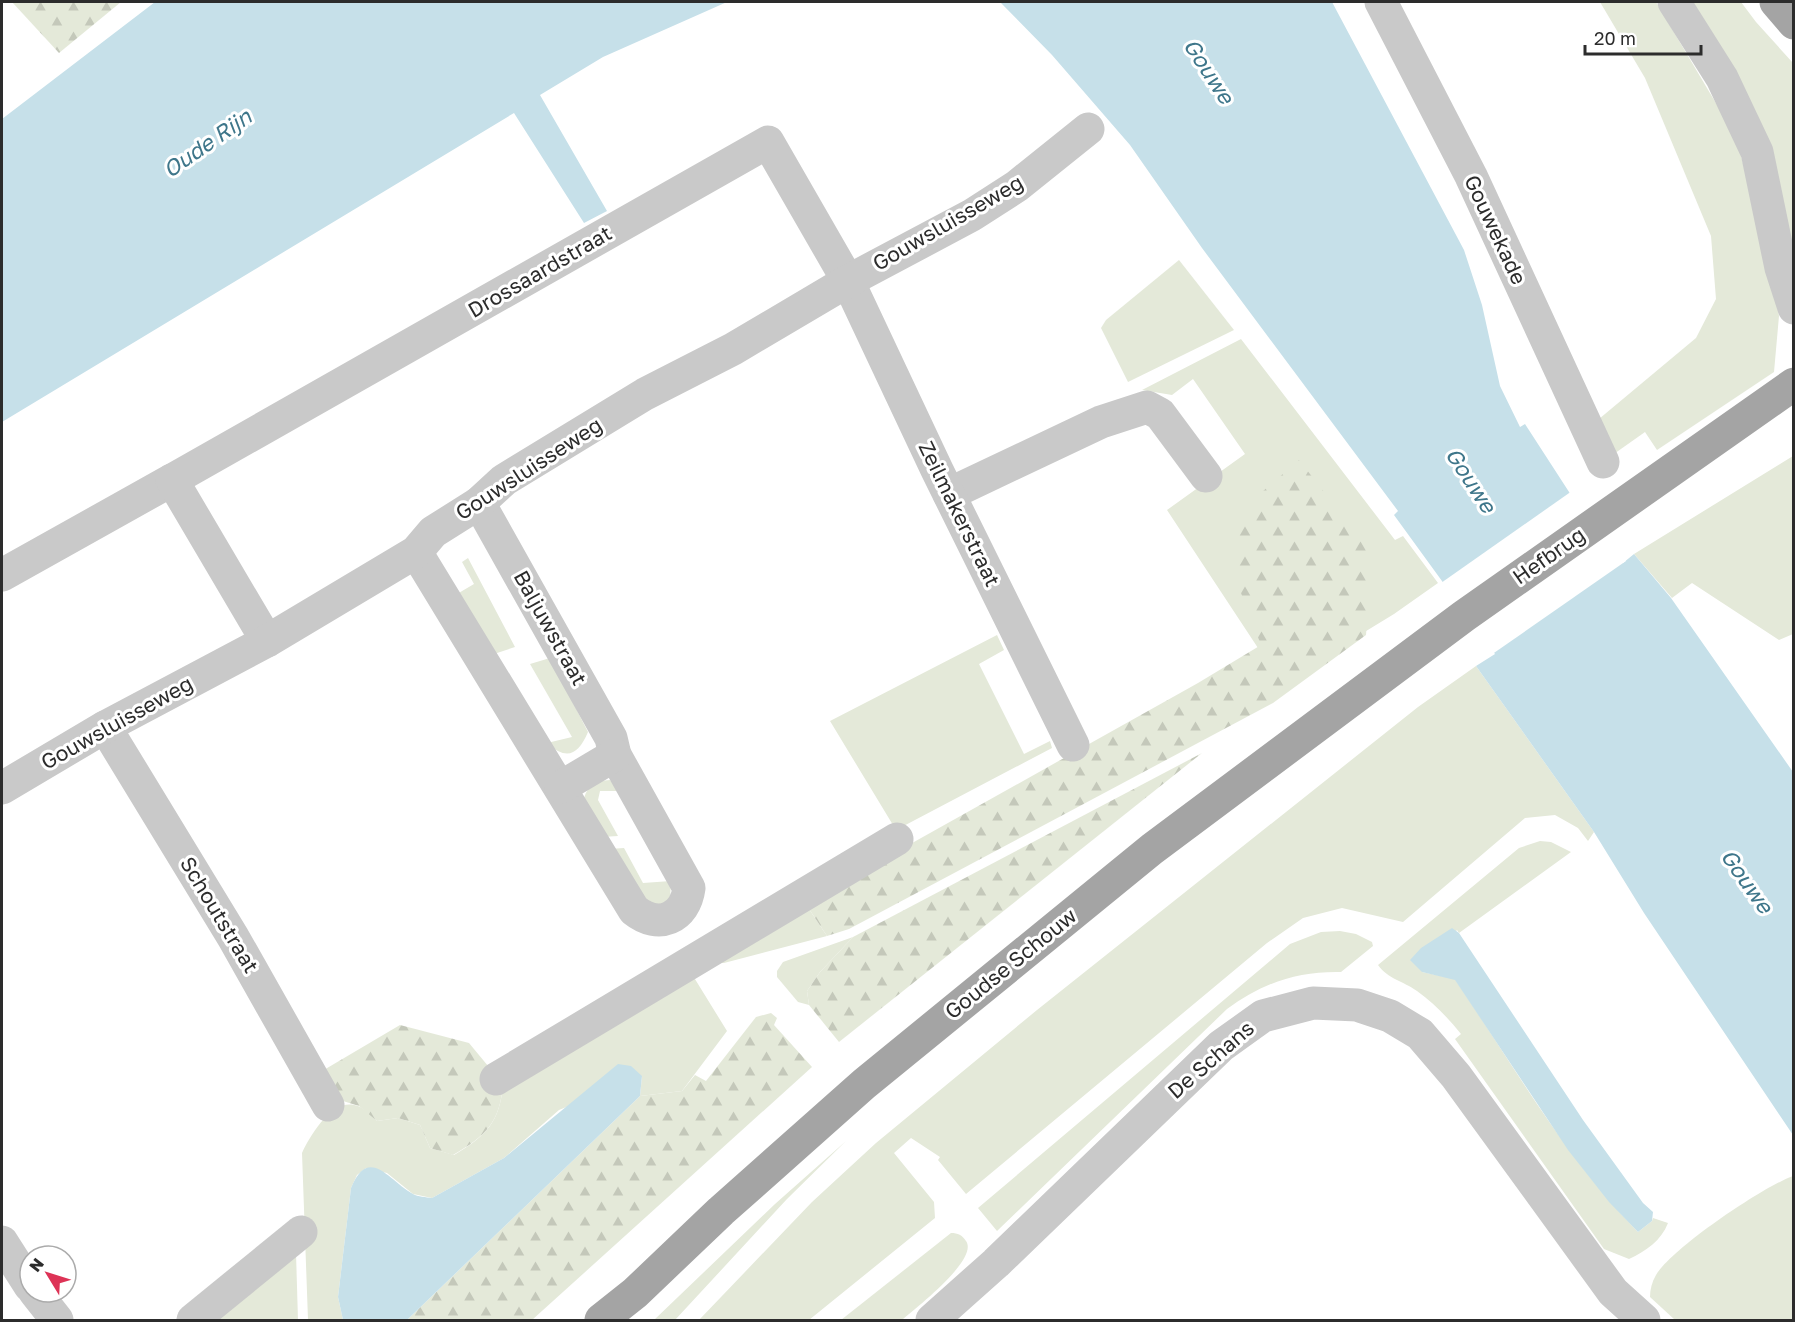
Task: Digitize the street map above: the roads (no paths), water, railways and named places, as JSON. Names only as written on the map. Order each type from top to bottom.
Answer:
[{"type":"main road","points":[[1776,2],[1794,23]]},
{"type":"main road","name":"Hefbrug","points":[[1406,658],[1794,384]]},
{"type":"main road","name":"Goudse Schouw","points":[[601,1320],[635,1293],[721,1211],[864,1084],[1152,849],[1406,658]]},
{"type":"main road","name":"Goudse Schouw","points":[[613,1320],[635,1293]]},
{"type":"street","name":"Gouwekade","points":[[1381,2],[1471,176],[1603,462]]},
{"type":"street","points":[[1674,2],[1722,78],[1757,152],[1781,268],[1794,308]]},
{"type":"street","name":"Gouwsluisseweg","points":[[2,788],[105,728],[267,641],[416,552],[433,532],[479,504],[504,480],[645,394],[733,349],[848,281],[972,215],[1008,192],[1088,129]]},
{"type":"street","name":"Drossaardstraat","points":[[2,575],[768,142],[848,281]]},
{"type":"street","name":"Zeilmakerstraat","points":[[848,281],[949,494],[1073,745]]},
{"type":"street","points":[[949,494],[1101,422],[1146,407],[1160,414],[1206,476]]},
{"type":"street","points":[[172,480],[267,641]]},
{"type":"street","name":"Baljuwstraat","points":[[479,504],[611,738],[615,756],[689,888],[687,902],[671,918]]},
{"type":"street","points":[[416,552],[634,910],[644,918],[658,921],[671,918],[697,958]]},
{"type":"street","name":"Schoutstraat","points":[[105,728],[233,937],[328,1105]]},
{"type":"street","points":[[561,787],[615,756]]},
{"type":"street","points":[[496,1079],[897,839]]},
{"type":"street","name":"De Schans","points":[[932,1320],[996,1263],[1221,1046],[1263,1016],[1313,1003],[1357,1005],[1390,1016],[1420,1034],[1456,1076],[1613,1292],[1644,1320]]},
{"type":"street","points":[[193,1320],[301,1232]]},
{"type":"street","points":[[2,1242],[18,1267]]},
{"type":"street","points":[[44,1304],[57,1320]]},
{"type":"water","name":"Oude Rijn","points":[[155,2],[727,2],[603,57],[540,95],[607,211],[584,223],[514,113],[2,422],[2,119]]},
{"type":"water","name":"Gouwe","points":[[1000,2],[1332,2],[1464,250],[1482,305],[1500,386],[1520,427],[1525,424],[1571,495],[1623,563],[1634,554],[1671,598],[1793,772],[1793,1135],[1644,913],[1594,832],[1476,666],[1495,654],[1394,515],[1398,511],[1202,248],[1130,145],[1052,55]]},
{"type":"water","points":[[1452,928],[1459,933],[1583,1120],[1643,1203],[1653,1212],[1652,1221],[1638,1232],[1609,1202],[1568,1150],[1455,980],[1422,972],[1410,960],[1421,948]]},
{"type":"water","points":[[618,1064],[631,1066],[642,1076],[640,1096],[407,1320],[343,1320],[338,1297],[351,1188],[358,1175],[372,1167],[388,1175],[413,1194],[432,1198],[504,1158]]}]
